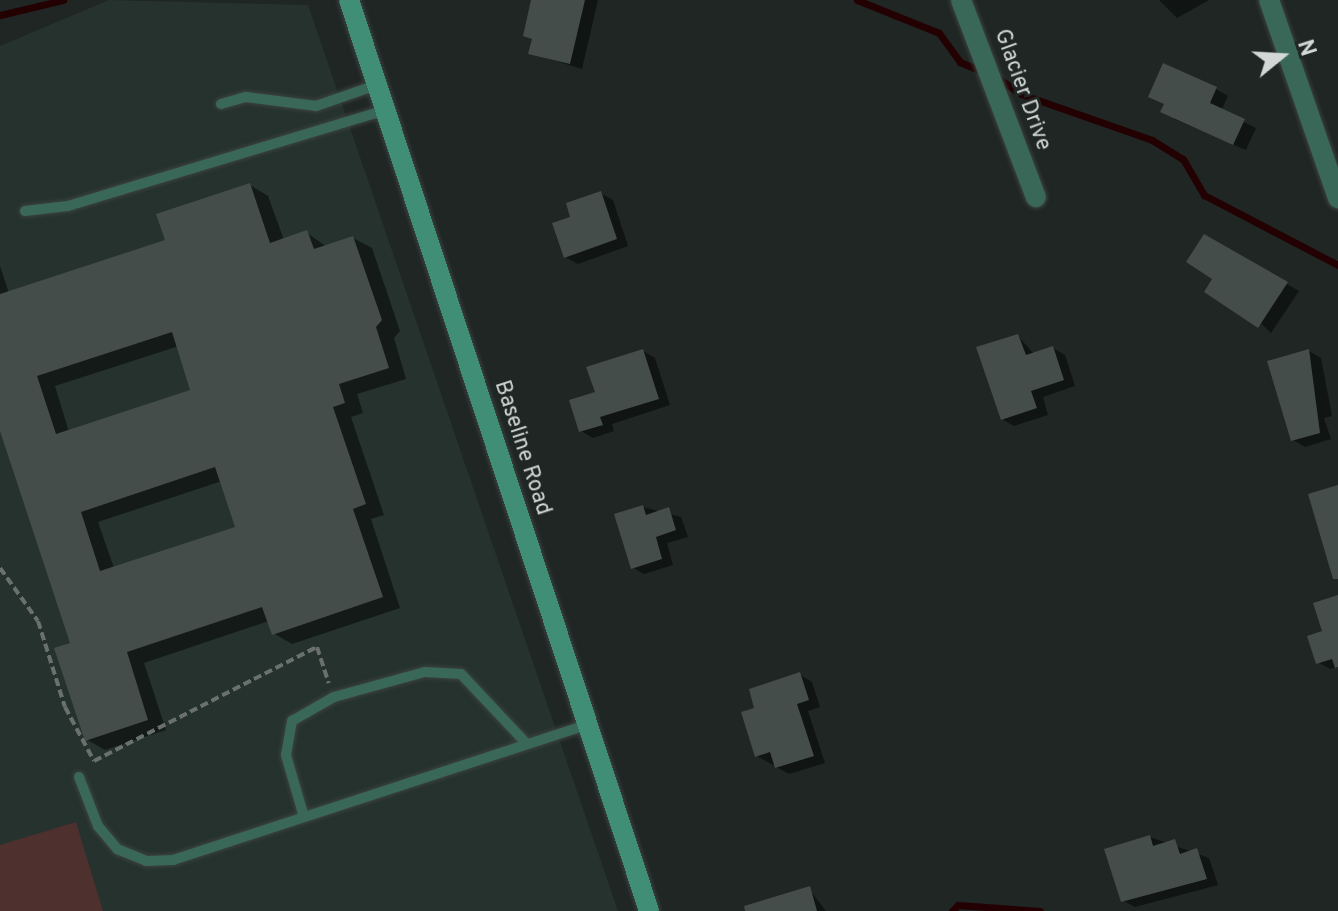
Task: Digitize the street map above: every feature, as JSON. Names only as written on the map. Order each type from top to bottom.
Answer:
[{"type":"street","name":"Baseline Road","points":[[349,0],[649,911]]},
{"type":"street","name":"Glacier Drive","points":[[961,0],[1036,197]]},
{"type":"street","points":[[1269,0],[1338,198]]},
{"type":"lane","points":[[221,104],[246,97],[316,106],[377,85]]},
{"type":"lane","points":[[25,211],[68,206],[385,110]]},
{"type":"lane","points":[[304,817],[286,755],[292,721],[334,697],[425,672],[461,674],[527,744]]},
{"type":"lane","points":[[79,777],[98,826],[117,849],[146,861],[173,860],[588,724]]},
{"type":"path","points":[[0,568],[38,621],[65,707],[94,761],[317,647],[334,697]]},
{"type":"shaded area","points":[[109,0],[308,5],[618,911],[0,911],[0,46]]},
{"type":"shaded area","points":[[76,822],[103,911],[0,911],[0,845]]},
{"type":"building","points":[[531,0],[585,0],[570,64],[528,54],[532,39],[523,36]]},
{"type":"building","points":[[1163,63],[1217,87],[1210,103],[1245,119],[1233,145],[1160,112],[1164,104],[1148,97]]},
{"type":"building","points":[[250,183],[270,243],[307,230],[314,249],[353,236],[382,320],[376,327],[389,368],[339,384],[345,403],[333,407],[366,504],[353,509],[383,597],[272,635],[262,607],[127,652],[148,720],[85,741],[54,648],[70,643],[0,431],[0,294],[165,240],[156,214]],"holes":[[[172,332],[190,390],[56,434],[37,376]],[[215,467],[235,527],[100,571],[81,512]]]},
{"type":"building","points":[[601,191],[617,239],[564,258],[552,223],[570,217],[566,203]]},
{"type":"building","points":[[1204,234],[1288,282],[1258,328],[1204,292],[1212,279],[1186,262]]},
{"type":"building","points":[[1018,334],[1026,355],[1053,346],[1064,380],[1031,391],[1037,408],[1001,420],[976,347]]},
{"type":"building","points":[[643,349],[659,399],[600,417],[603,425],[579,432],[569,400],[595,392],[586,367]]},
{"type":"building","points":[[1309,349],[1320,433],[1291,441],[1267,361]]},
{"type":"building","points":[[1338,485],[1338,579],[1333,579],[1308,494]]},
{"type":"building","points":[[643,505],[646,515],[669,507],[676,530],[656,537],[662,559],[631,569],[614,514]]},
{"type":"building","points":[[1338,595],[1338,667],[1335,668],[1332,659],[1316,664],[1307,636],[1322,631],[1313,603]]},
{"type":"building","points":[[800,672],[809,700],[797,704],[814,756],[775,768],[770,752],[755,757],[741,712],[754,708],[749,689]]},
{"type":"building","points":[[1150,835],[1153,846],[1175,839],[1180,854],[1197,848],[1207,879],[1121,902],[1104,849]]},
{"type":"building","points":[[810,886],[817,911],[745,911],[744,906]]},
{"type":"waterway","points":[[0,15],[63,0]]},
{"type":"waterway","points":[[857,0],[939,33],[960,62],[984,72]]},
{"type":"waterway","points":[[996,77],[1021,94],[1152,140],[1183,159],[1204,195],[1338,265]]},
{"type":"waterway","points":[[952,911],[958,905],[1040,911]]}]
